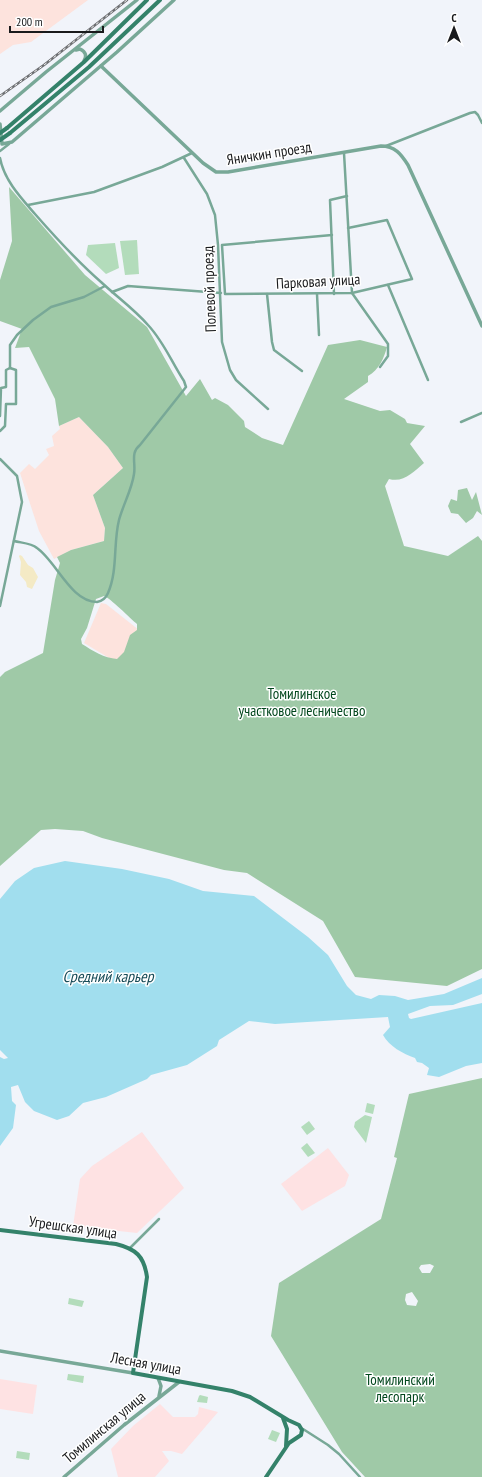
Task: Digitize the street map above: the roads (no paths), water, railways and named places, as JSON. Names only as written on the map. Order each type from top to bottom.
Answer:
[{"type":"main road","points":[[0,133],[84,62],[147,0]]},
{"type":"main road","points":[[1,142],[89,67],[160,0]]},
{"type":"main road","name":"Угрешская улица","points":[[0,1230],[116,1244],[130,1248],[142,1259],[147,1277],[133,1374]]},
{"type":"main road","name":"Лесная улица","points":[[133,1374],[232,1391],[250,1397],[294,1423]]},
{"type":"main road","points":[[282,1416],[287,1429],[286,1447]]},
{"type":"main road","points":[[266,1477],[286,1447],[301,1435],[302,1428],[298,1424],[294,1423],[289,1425],[287,1429]]},
{"type":"main road","points":[[287,1434],[291,1438],[295,1439]]},
{"type":"street","points":[[0,111],[137,0]]},
{"type":"street","points":[[0,151],[27,130],[174,0]]},
{"type":"street","points":[[73,51],[80,49],[83,50],[86,55],[84,62]]},
{"type":"street","name":"Яничкин проезд","points":[[100,66],[192,153],[211,169],[222,172],[386,146],[475,112],[482,123]]},
{"type":"street","points":[[0,124],[0,151]]},
{"type":"street","points":[[1,142],[10,142]]},
{"type":"street","points":[[386,146],[396,149],[408,166],[482,326]]},
{"type":"street","points":[[27,205],[94,192],[184,158],[192,153]]},
{"type":"street","points":[[344,153],[352,293],[388,344],[388,356],[380,367]]},
{"type":"street","points":[[0,158],[2,168],[10,182],[27,205],[68,251],[105,286],[136,311],[162,342],[186,387],[140,445],[135,449],[134,474],[119,520],[115,541],[114,568],[108,595],[103,600],[96,602],[78,595],[36,547],[14,541]]},
{"type":"street","name":"Полевой проезд","points":[[184,158],[207,194],[215,215],[221,293],[222,342],[233,377],[268,409]]},
{"type":"street","points":[[334,294],[330,200],[346,196]]},
{"type":"street","name":"Парковая улица","points":[[332,235],[222,245],[225,294],[352,293],[412,279],[387,220],[348,228]]},
{"type":"street","points":[[388,285],[428,380]]},
{"type":"street","points":[[0,416],[1,388],[6,387],[6,370],[10,368],[10,345],[17,335],[33,320],[51,307],[84,297],[105,286]]},
{"type":"street","points":[[112,292],[128,286],[221,293]]},
{"type":"street","points":[[267,294],[274,350],[302,371]]},
{"type":"street","points":[[317,294],[319,335]]},
{"type":"street","points":[[0,431],[5,426],[6,404],[16,404],[16,370],[10,368]]},
{"type":"street","points":[[461,422],[482,413]]},
{"type":"street","points":[[0,459],[17,476],[22,502],[0,606]]},
{"type":"street","points":[[130,1248],[159,1219]]},
{"type":"street","name":"Лесная улица","points":[[0,1351],[133,1374]]},
{"type":"street","name":"Томилинская улица","points":[[158,1378],[161,1386],[159,1396]]},
{"type":"street","name":"Томилинская улица","points":[[64,1477],[159,1396],[180,1382]]},
{"type":"street","points":[[302,1428],[322,1440],[360,1477]]},
{"type":"street","points":[[301,1435],[311,1434]]},
{"type":"water","name":"Средний карьер","points":[[65,861],[122,869],[169,879],[203,891],[254,896],[308,937],[328,955],[347,986],[356,995],[371,999],[379,995],[395,996],[408,1000],[444,994],[482,978],[482,994],[453,1005],[430,1006],[408,1014],[409,1018],[411,1019],[482,1003],[482,1063],[466,1066],[439,1077],[427,1075],[429,1068],[422,1063],[417,1062],[415,1058],[397,1049],[389,1043],[383,1035],[390,1027],[388,1017],[275,1024],[249,1021],[219,1040],[217,1046],[187,1065],[151,1075],[147,1079],[106,1097],[83,1103],[69,1116],[57,1120],[34,1111],[25,1102],[18,1085],[11,1087],[12,1101],[16,1105],[13,1128],[0,1146],[0,1057],[4,1059],[8,1058],[0,1050],[0,899],[15,881],[34,868]]},
{"type":"railway","points":[[0,96],[44,65],[127,0]]},
{"type":"park label","name":"Томилинское участковое лесничество","points":[[302,702]]},
{"type":"park label","name":"Томилинский лесопарк","points":[[400,1388]]}]
